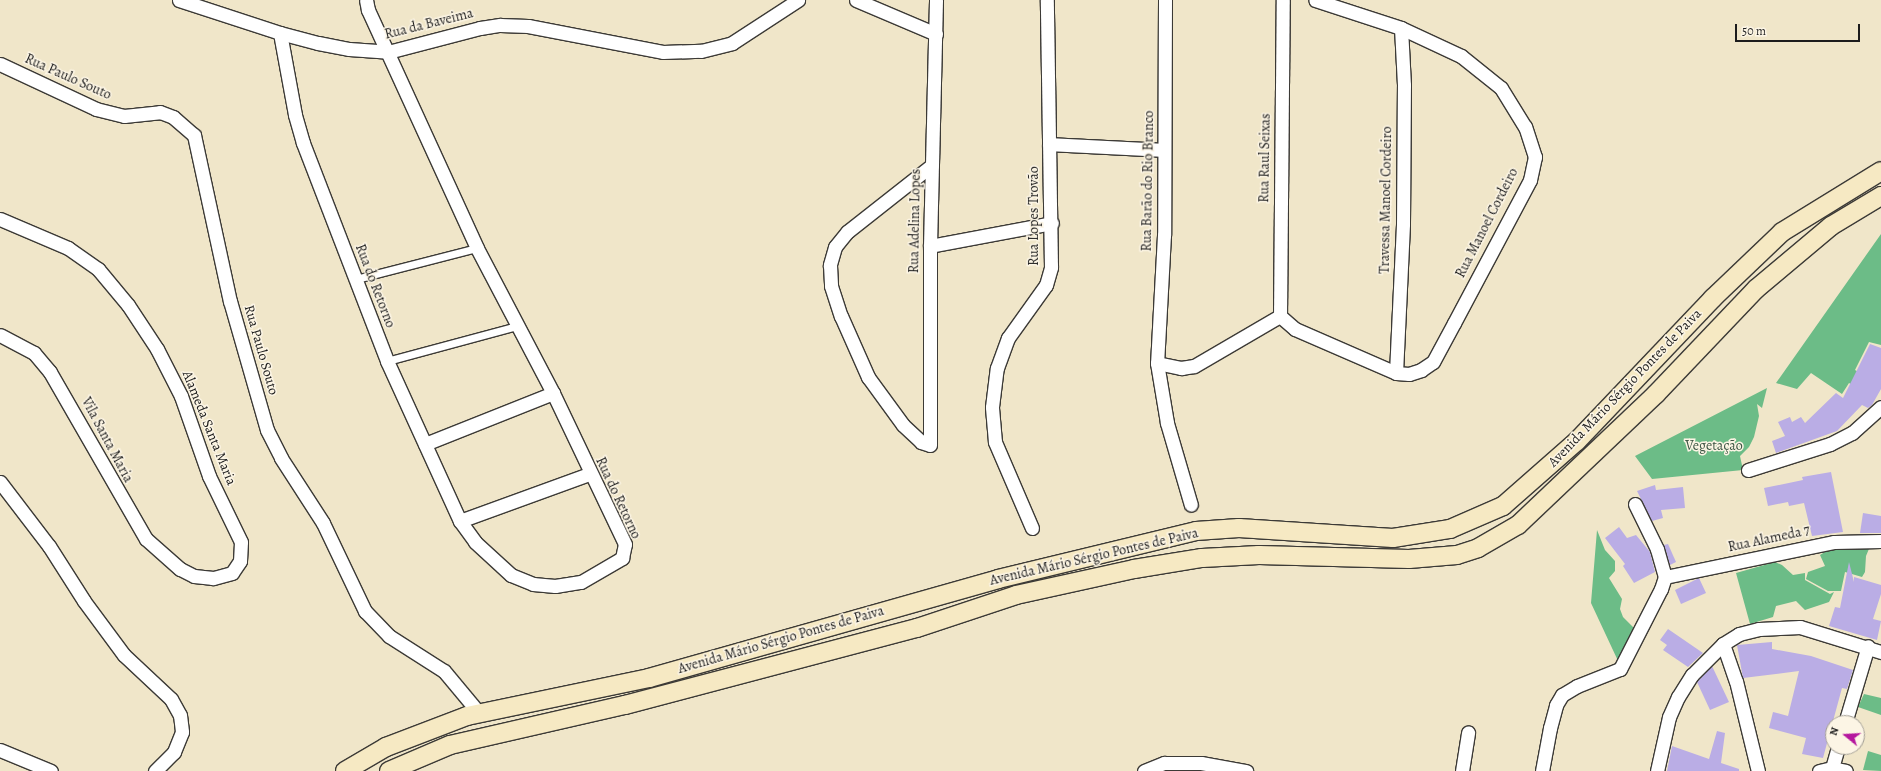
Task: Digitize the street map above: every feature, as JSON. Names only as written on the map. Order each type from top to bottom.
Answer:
[{"type":"main road","name":"Avenida Mário Sérgio Pontes de Paiva","points":[[345,771],[386,747],[433,727],[479,713],[649,678],[998,579],[1196,531],[1239,528],[1393,538],[1450,529],[1503,506],[1577,441],[1712,298],[1782,232],[1881,171]]},
{"type":"main road","name":"Avenida Mário Sérgio Pontes de Paiva","points":[[389,771],[450,745],[625,705],[917,628],[1016,595],[1134,569],[1202,558],[1259,555],[1409,559],[1458,556],[1478,548],[1518,525],[1656,394],[1756,289],[1831,226],[1881,196]]},
{"type":"street","name":"Rua da Baveima","points":[[179,0],[280,34],[349,49],[388,52],[480,28],[500,25],[528,26],[663,52],[701,51],[732,43],[798,0]]},
{"type":"street","name":"Rua do Retorno","points":[[280,34],[295,115],[304,143],[387,362],[460,521],[475,542],[511,575],[533,584],[555,586],[581,582],[616,563],[625,552],[625,544],[590,474],[553,393],[477,248],[368,10],[366,0]]},
{"type":"street","points":[[856,0],[936,34]]},
{"type":"street","name":"Rua Adelina Lopes","points":[[932,165],[847,232],[836,247],[830,265],[831,286],[841,316],[868,377],[903,425],[921,442],[930,445],[932,442],[930,246],[936,34],[936,0]]},
{"type":"street","name":"Rua Lopes Trovão","points":[[1032,528],[995,442],[992,407],[997,368],[1008,338],[1046,285],[1051,268],[1052,223],[1049,144],[1047,0]]},
{"type":"street","name":"Rua Barão do Rio Branco","points":[[1165,0],[1164,235],[1157,363],[1167,423],[1190,505]]},
{"type":"street","name":"Rua Raul Seixas","points":[[1280,316],[1283,0]]},
{"type":"street","name":"Rua Manoel Cordeiro","points":[[1280,316],[1295,329],[1396,373],[1409,374],[1433,362],[1530,180],[1535,157],[1525,126],[1501,88],[1461,56],[1401,28],[1315,0]]},
{"type":"street","name":"Travessa Manoel Cordeiro","points":[[1396,373],[1403,224],[1404,85],[1401,28]]},
{"type":"street","name":"Rua Paulo Souto","points":[[0,64],[96,110],[124,116],[160,112],[179,121],[194,135],[230,301],[267,430],[281,458],[323,523],[365,611],[389,636],[444,671],[479,713]]},
{"type":"street","points":[[1049,144],[1164,150]]},
{"type":"street","name":"Alameda Santa Maria","points":[[0,219],[68,248],[98,270],[128,305],[157,349],[174,382],[209,476],[241,542],[240,561],[232,573],[213,578],[194,576],[180,569]]},
{"type":"street","points":[[930,246],[1052,223]]},
{"type":"street","points":[[1157,363],[1181,368],[1194,366],[1280,316]]},
{"type":"street","name":"Vila Santa Maria","points":[[0,335],[34,353],[50,372],[146,539],[180,569]]},
{"type":"street","points":[[425,444],[553,393]]},
{"type":"street","points":[[1748,470],[1830,444],[1852,433],[1881,407]]},
{"type":"street","points":[[460,521],[590,474]]},
{"type":"street","points":[[0,482],[49,546],[84,601],[124,655],[171,699],[180,714],[182,732],[174,752],[155,771]]},
{"type":"street","points":[[1542,771],[1556,705],[1562,695],[1576,686],[1620,669],[1665,577],[1657,549],[1635,504]]},
{"type":"street","name":"Rua Alameda 7","points":[[1665,577],[1834,542],[1881,540]]},
{"type":"street","points":[[1657,771],[1669,717],[1678,697],[1692,675],[1723,644],[1739,634],[1759,629],[1787,627],[1820,631],[1868,646],[1881,652]]},
{"type":"street","points":[[1723,644],[1736,681],[1758,771]]},
{"type":"street","points":[[1847,715],[1868,646]]},
{"type":"street","points":[[1462,771],[1468,732]]},
{"type":"street","points":[[0,750],[51,771]]},
{"type":"street","points":[[1834,755],[1826,770],[1846,771]]},
{"type":"street","points":[[1144,771],[1164,763],[1201,762],[1246,771]]},
{"type":"lane","points":[[356,279],[477,248]]},
{"type":"lane","points":[[387,362],[517,326]]},
{"type":"green space","points":[[1881,234],[1881,345],[1869,342],[1855,370],[1880,385],[1875,398],[1849,383],[1842,394],[1811,373],[1797,389],[1776,383]]},
{"type":"green space","name":"Vegetação","points":[[1767,388],[1762,408],[1757,404],[1759,416],[1754,437],[1749,447],[1740,456],[1743,470],[1652,479],[1635,456]]},
{"type":"green space","points":[[1597,530],[1605,550],[1615,561],[1615,571],[1609,578],[1622,599],[1620,609],[1623,617],[1636,630],[1619,663],[1591,603]]},
{"type":"green space","points":[[1864,542],[1871,544],[1866,556],[1865,572],[1862,577],[1845,572],[1841,591],[1828,591],[1806,579],[1808,572],[1825,566],[1820,555],[1833,547],[1847,548]]},
{"type":"green space","points":[[1775,562],[1782,565],[1793,575],[1805,573],[1805,580],[1830,594],[1834,592],[1829,602],[1805,610],[1796,601],[1776,606],[1773,617],[1750,624],[1736,573]]},
{"type":"green space","points":[[1864,694],[1881,698],[1881,715],[1858,707]]},
{"type":"green space","points":[[1868,751],[1881,755],[1881,771],[1863,770]]},
{"type":"building","points":[[1870,344],[1881,348],[1881,389],[1872,405],[1868,408],[1862,405],[1837,431],[1776,453],[1772,441],[1785,436],[1778,422],[1790,417],[1792,422],[1801,417],[1805,423],[1836,393],[1843,398]]},
{"type":"building","points":[[1831,472],[1843,532],[1812,536],[1804,503],[1789,506],[1788,502],[1768,506],[1764,488],[1803,480],[1802,477]]},
{"type":"building","points":[[1655,485],[1656,490],[1683,487],[1685,508],[1661,510],[1663,518],[1652,521],[1637,491]]},
{"type":"building","points":[[1863,513],[1881,516],[1881,533],[1860,533]]},
{"type":"building","points":[[1619,527],[1627,538],[1636,535],[1650,552],[1655,572],[1634,583],[1623,566],[1625,564],[1605,538]]},
{"type":"building","points":[[1668,544],[1676,562],[1670,565],[1664,545]]},
{"type":"building","points":[[1849,562],[1854,582],[1854,577],[1881,585],[1881,594],[1873,619],[1881,621],[1877,640],[1829,626],[1835,607],[1840,608]]},
{"type":"building","points":[[1699,578],[1706,593],[1681,604],[1675,590]]},
{"type":"building","points":[[1668,629],[1703,653],[1688,667],[1663,650],[1667,645],[1660,640]]},
{"type":"building","points":[[1772,642],[1772,649],[1811,656],[1853,670],[1847,689],[1842,688],[1835,715],[1825,715],[1825,751],[1823,758],[1802,754],[1806,738],[1769,728],[1773,712],[1788,716],[1799,671],[1743,678],[1737,645]]},
{"type":"building","points":[[1712,666],[1729,702],[1710,710],[1697,682]]},
{"type":"building","points":[[1717,731],[1725,733],[1721,763],[1739,769],[1739,771],[1667,771],[1672,746],[1709,759]]}]
